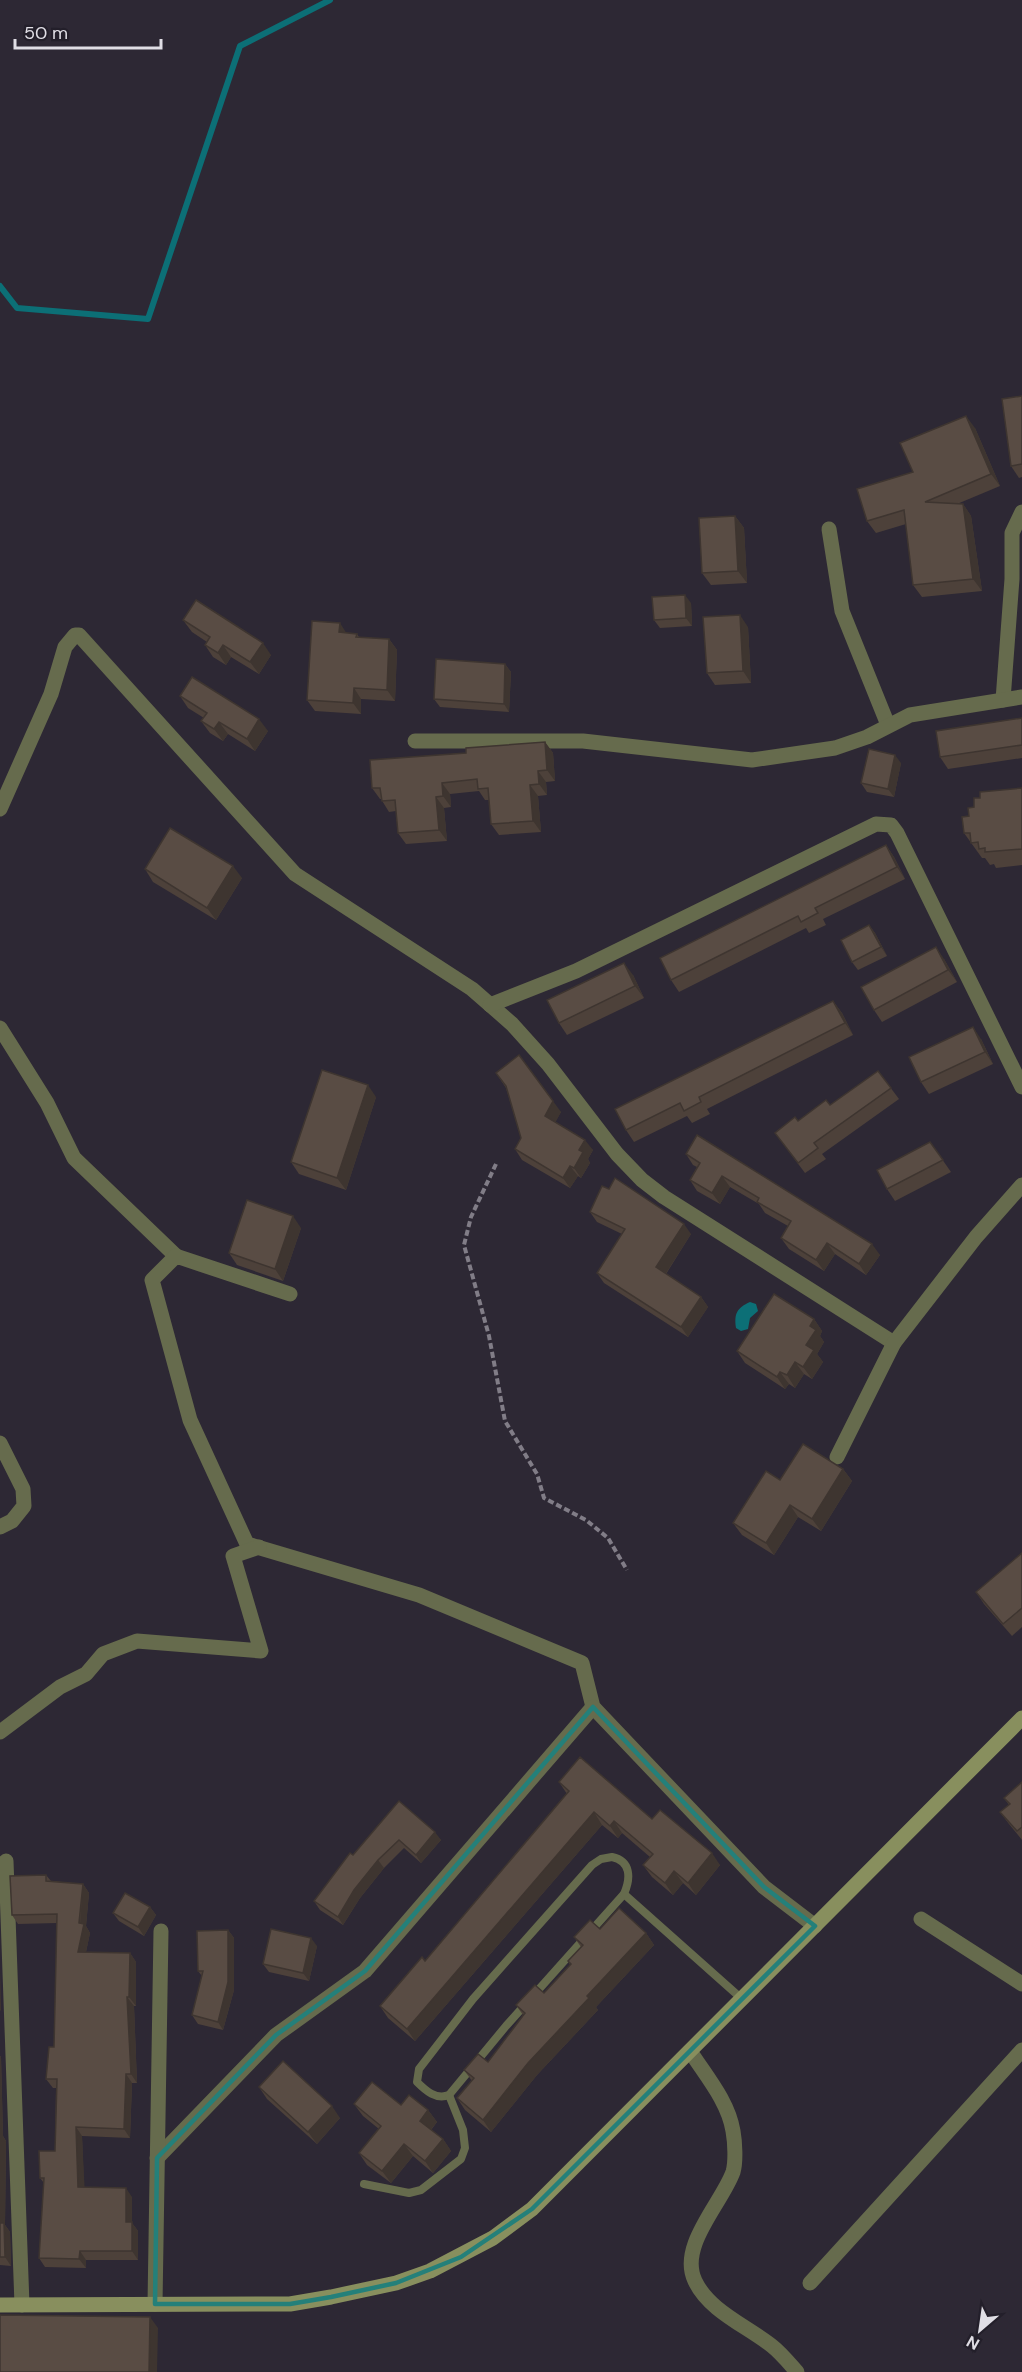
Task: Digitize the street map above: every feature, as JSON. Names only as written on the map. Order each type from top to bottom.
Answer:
[{"type":"main road","points":[[0,2305],[290,2304],[396,2283],[461,2257],[493,2238],[532,2209],[1022,1718]]},
{"type":"street","points":[[1003,700],[1012,579],[1012,533],[1022,512]]},
{"type":"street","points":[[829,529],[842,610],[888,725]]},
{"type":"street","points":[[0,809],[51,693],[65,647],[75,635],[79,635],[296,874],[438,966],[512,1024],[548,1064],[617,1154],[642,1180],[664,1197],[894,1343]]},
{"type":"street","points":[[415,741],[583,741],[752,760],[835,748],[867,737],[910,715],[1022,697]]},
{"type":"street","points":[[490,1005],[576,971],[820,850],[876,824],[884,823],[891,825],[897,832],[1022,1088]]},
{"type":"street","points":[[0,1028],[47,1103],[74,1158],[176,1256],[290,1294]]},
{"type":"street","points":[[837,1457],[894,1343],[976,1237],[1022,1185]]},
{"type":"street","points":[[176,1256],[152,1280],[190,1420],[247,1544],[419,1595],[582,1663],[593,1707],[764,1887],[815,1926]]},
{"type":"street","points":[[0,1443],[23,1489],[24,1506],[12,1521],[0,1527]]},
{"type":"street","points":[[0,1732],[60,1687],[86,1674],[103,1654],[137,1641],[261,1651],[234,1556],[259,1547]]},
{"type":"street","points":[[157,2158],[276,2035],[365,1971],[593,1707]]},
{"type":"street","points":[[6,1861],[22,2305]]},
{"type":"street","points":[[921,1919],[1022,1984]]},
{"type":"street","points":[[155,2304],[161,1931]]},
{"type":"street","points":[[810,2283],[1022,2050]]},
{"type":"street","points":[[690,2051],[725,2105],[733,2132],[734,2160],[734,2169],[725,2190],[703,2225],[694,2248],[692,2265],[694,2281],[720,2309],[772,2346],[797,2372]]},
{"type":"lane","points":[[617,1858],[626,1865],[630,1878],[624,1893],[506,2026],[449,2095],[442,2098],[427,2092],[417,2082],[418,2069],[473,1999],[592,1865],[601,1859],[617,1858]]},
{"type":"lane","points":[[624,1893],[742,1999]]},
{"type":"lane","points":[[364,2184],[410,2193],[421,2190],[460,2159],[465,2148],[463,2130],[449,2095]]},
{"type":"path","points":[[496,1164],[471,1217],[464,1245],[489,1336],[505,1421],[537,1474],[544,1498],[586,1520],[608,1538],[627,1569]]},
{"type":"highlighted area","points":[[593,1707],[764,1887],[815,1926],[532,2209],[461,2257],[396,2283],[290,2304],[155,2304],[157,2158],[276,2035],[365,1971]]},
{"type":"water","points":[[750,1302],[756,1304],[758,1311],[750,1318],[748,1329],[741,1331],[736,1328],[736,1315],[742,1306]]},
{"type":"building","points":[[1022,396],[1022,464],[1011,466],[1002,399]]},
{"type":"building","points":[[966,416],[991,474],[925,502],[963,504],[973,579],[913,585],[904,510],[867,521],[857,489],[913,472],[900,443]]},
{"type":"building","points":[[735,516],[738,571],[702,573],[699,518]]},
{"type":"building","points":[[685,595],[686,618],[654,620],[652,597]]},
{"type":"building","points":[[196,600],[263,643],[250,662],[223,645],[218,653],[205,645],[210,637],[183,620]]},
{"type":"building","points":[[740,615],[743,671],[707,673],[703,617]]},
{"type":"building","points":[[312,621],[340,623],[339,632],[357,634],[356,637],[389,639],[387,690],[354,688],[353,703],[307,700]]},
{"type":"building","points":[[436,659],[505,664],[504,704],[434,699]]},
{"type":"building","points":[[192,677],[259,719],[247,739],[219,722],[214,729],[201,721],[207,713],[180,696]]},
{"type":"building","points":[[1022,718],[1022,745],[940,757],[936,731]]},
{"type":"building","points":[[545,742],[547,770],[538,771],[539,784],[530,785],[533,821],[491,824],[488,788],[478,789],[477,779],[442,783],[443,796],[436,797],[439,830],[398,833],[395,800],[382,801],[380,788],[372,788],[370,760],[466,753],[466,748]]},
{"type":"building","points":[[869,749],[895,755],[888,789],[861,783]]},
{"type":"building","points":[[1022,788],[1022,849],[985,852],[985,848],[979,849],[978,842],[971,843],[970,833],[964,833],[962,817],[969,816],[968,808],[974,807],[974,798],[980,798],[980,792]]},
{"type":"building","points":[[170,828],[233,866],[207,908],[145,869]]},
{"type":"building","points":[[886,845],[897,867],[815,908],[818,913],[801,922],[798,916],[671,980],[660,958]]},
{"type":"building","points":[[869,925],[881,947],[852,962],[841,940]]},
{"type":"building","points":[[936,947],[948,970],[874,1010],[861,987]]},
{"type":"building","points":[[624,963],[635,986],[559,1023],[547,1000]]},
{"type":"building","points":[[833,1001],[845,1023],[699,1097],[701,1102],[684,1111],[680,1103],[626,1130],[615,1109]]},
{"type":"building","points":[[973,1027],[985,1052],[921,1082],[909,1057]]},
{"type":"building","points":[[519,1055],[553,1101],[545,1116],[585,1140],[579,1150],[583,1152],[574,1168],[570,1166],[563,1178],[515,1149],[521,1138],[506,1086],[496,1073]]},
{"type":"building","points":[[322,1070],[368,1085],[337,1178],[291,1162]]},
{"type":"building","points":[[878,1071],[891,1088],[814,1143],[818,1148],[798,1163],[775,1133],[795,1117],[798,1121],[826,1100],[830,1105]]},
{"type":"building","points":[[697,1135],[872,1244],[859,1264],[827,1243],[816,1260],[781,1238],[791,1221],[757,1202],[759,1198],[722,1176],[712,1193],[690,1180],[700,1163],[686,1154]]},
{"type":"building","points":[[930,1142],[943,1160],[887,1189],[877,1170]]},
{"type":"building","points":[[615,1178],[684,1224],[656,1267],[701,1297],[681,1327],[597,1273],[625,1229],[590,1212],[602,1186],[609,1189]]},
{"type":"building","points":[[247,1200],[293,1216],[275,1269],[229,1253]]},
{"type":"building","points":[[774,1294],[814,1319],[810,1326],[816,1330],[806,1345],[814,1350],[803,1367],[795,1362],[787,1375],[780,1372],[777,1377],[737,1351]]},
{"type":"building","points":[[803,1444],[843,1469],[812,1519],[790,1505],[766,1543],[733,1523],[766,1471],[780,1480]]},
{"type":"building","points":[[1022,1553],[1022,1608],[1003,1624],[976,1592]]},
{"type":"building","points":[[580,1757],[652,1819],[660,1810],[712,1853],[688,1883],[674,1871],[665,1883],[643,1865],[653,1854],[614,1821],[610,1826],[594,1812],[407,2029],[380,2006],[422,1957],[425,1961],[569,1791],[559,1782]]},
{"type":"building","points":[[1022,1782],[1022,1827],[1017,1831],[1000,1812],[1010,1804],[1004,1798]]},
{"type":"building","points":[[399,1801],[435,1832],[416,1855],[399,1840],[378,1860],[354,1890],[338,1917],[314,1901],[350,1853],[353,1855]]},
{"type":"building","points":[[46,1875],[46,1881],[83,1884],[79,1923],[84,1924],[78,1952],[130,1953],[129,1997],[127,1997],[131,2074],[126,2074],[124,2129],[76,2127],[78,2187],[126,2188],[126,2222],[132,2222],[132,2251],[80,2251],[79,2259],[39,2258],[44,2178],[40,2178],[39,2151],[55,2151],[57,2079],[46,2079],[49,2047],[54,2047],[57,1914],[12,1915],[10,1876]]},
{"type":"building","points":[[125,1893],[150,1907],[138,1927],[113,1913]]},
{"type":"building","points":[[619,1908],[646,1933],[528,2063],[483,2120],[457,2098],[474,2078],[464,2070],[478,2054],[488,2062],[525,2013],[516,2005],[535,1985],[544,1993],[571,1964],[568,1961],[583,1945],[574,1937],[590,1920],[600,1929]]},
{"type":"building","points":[[271,1929],[311,1938],[303,1973],[263,1964]]},
{"type":"building","points":[[228,1930],[228,1982],[218,2022],[192,2015],[203,1971],[198,1971],[197,1931]]},
{"type":"building","points":[[283,2061],[332,2106],[308,2132],[259,2087]]},
{"type":"building","points":[[372,2082],[401,2105],[409,2095],[428,2110],[420,2121],[443,2139],[425,2161],[404,2144],[382,2171],[359,2153],[381,2126],[354,2104]]},
{"type":"building","points":[[0,2223],[4,2223],[5,2257],[0,2257]]},
{"type":"building","points":[[0,2315],[150,2317],[149,2372],[0,2372]]},
{"type":"waterway","points":[[0,286],[17,308],[148,319],[240,46],[330,0]]}]
